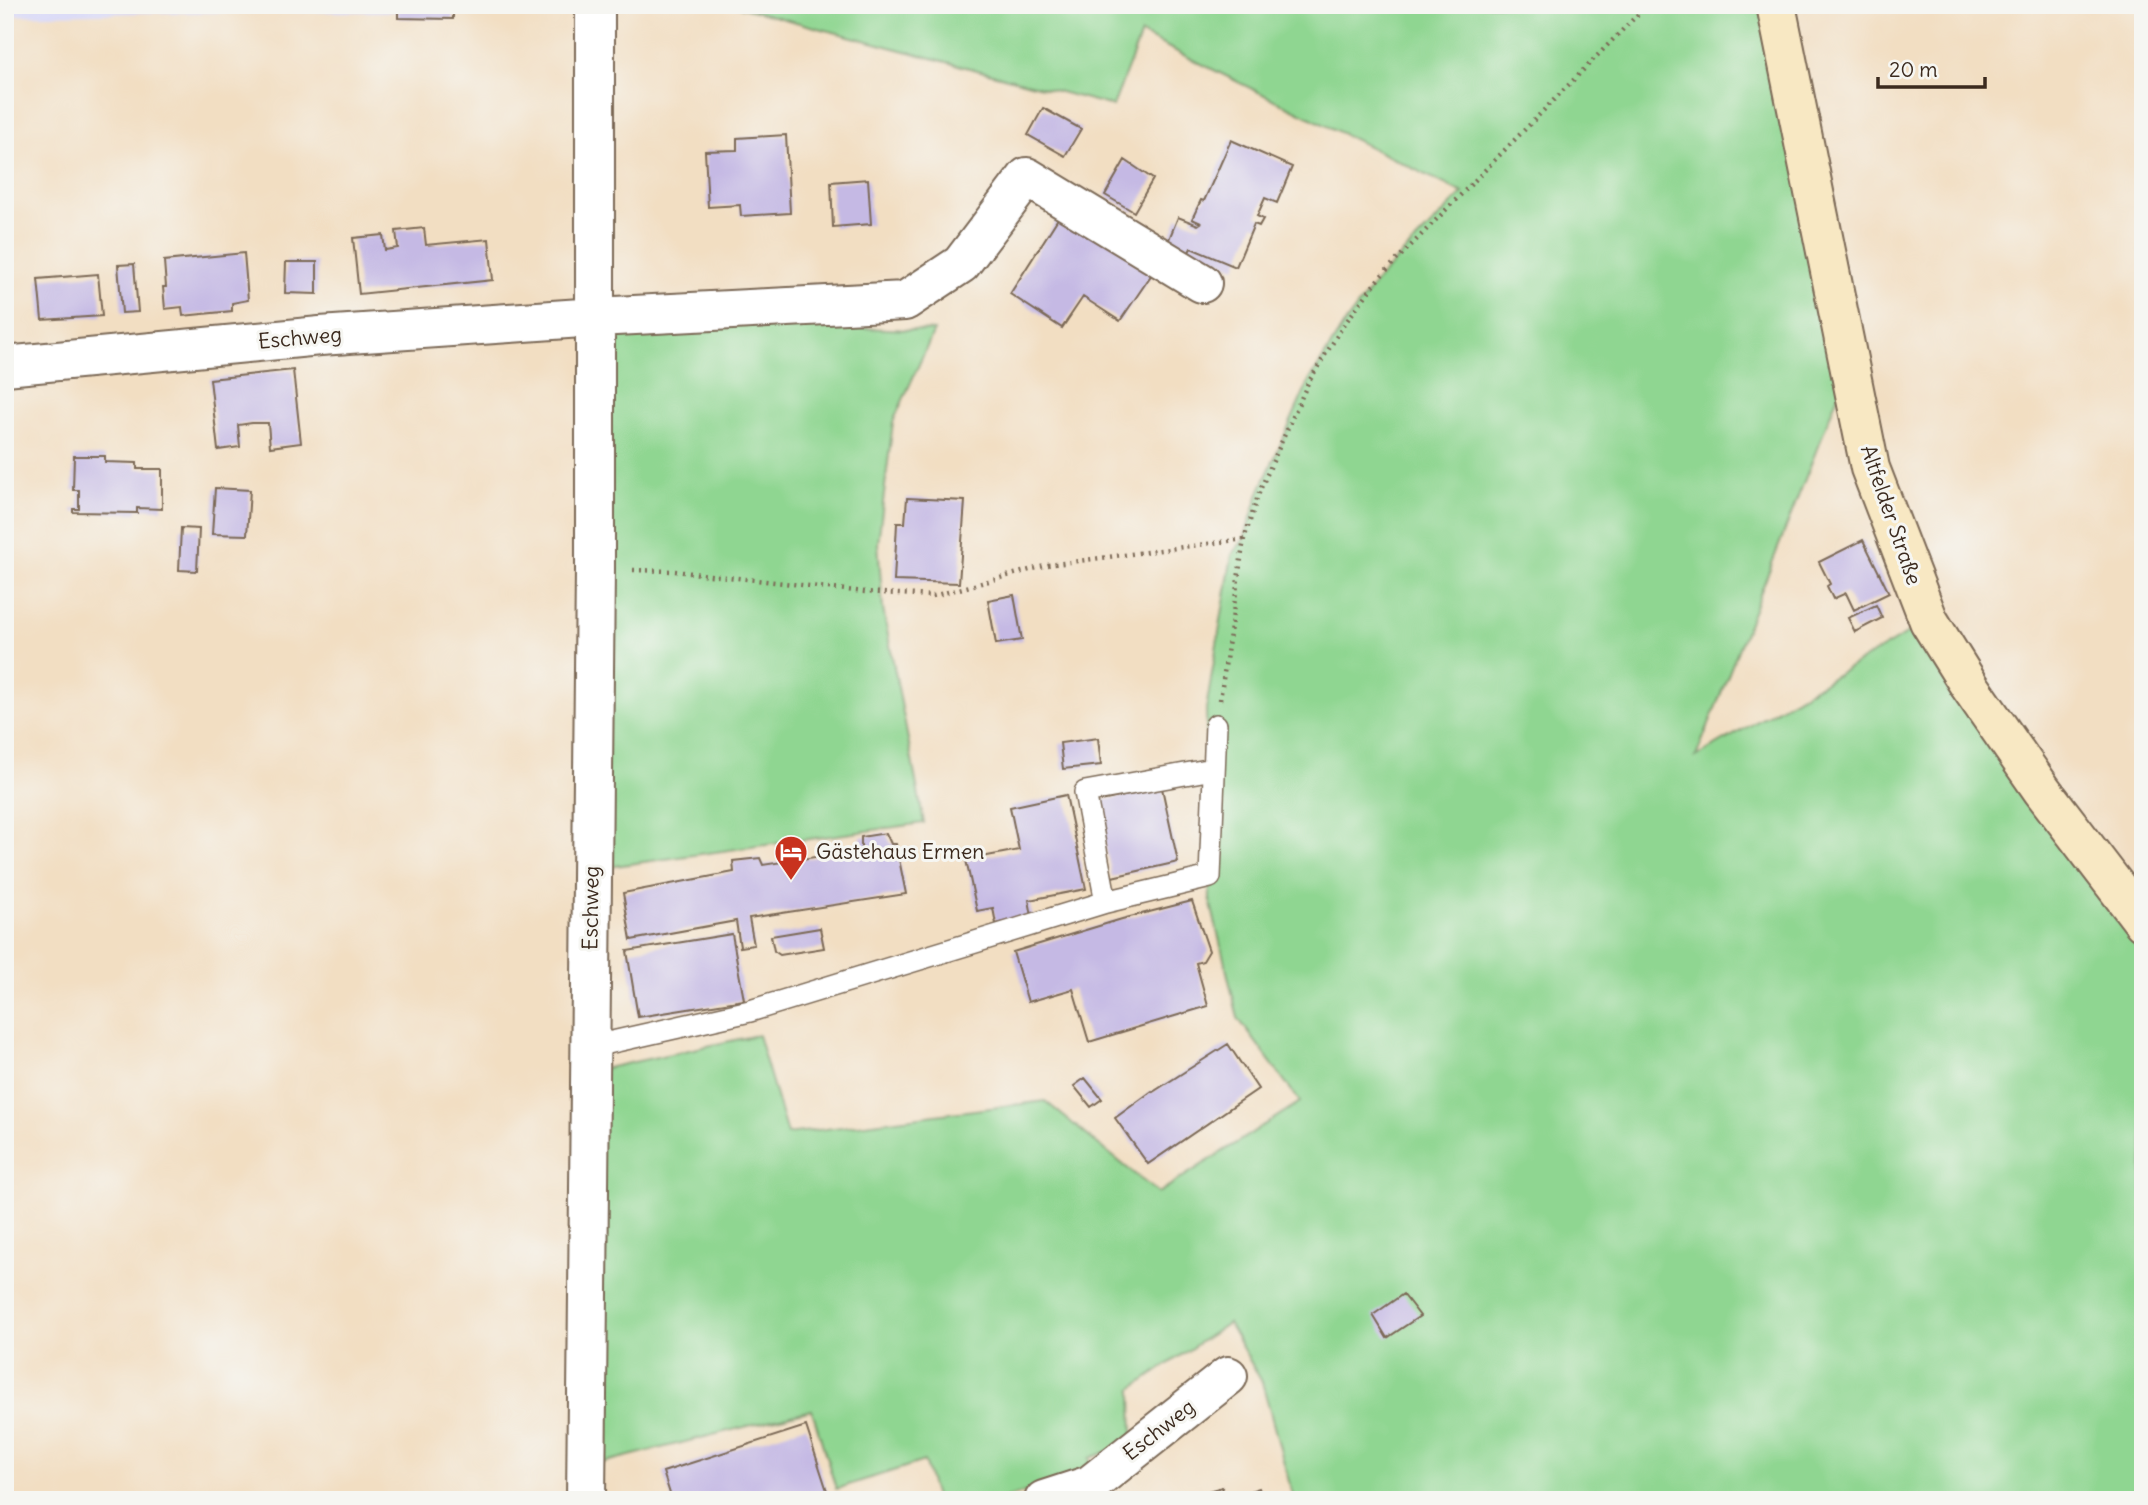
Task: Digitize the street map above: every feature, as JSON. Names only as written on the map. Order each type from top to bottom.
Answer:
[{"type":"street","name":"Eschweg","points":[[586,1500],[595,569],[595,5]]},
{"type":"street","name":"Altfelder Straße","points":[[1776,5],[1870,468],[1929,621],[1969,685],[2042,790],[2143,922]]},
{"type":"street","points":[[596,317],[905,301],[961,264],[1027,177],[1202,283]]},
{"type":"street","name":"Eschweg","points":[[5,366],[320,336],[596,317]]},
{"type":"street","name":"Eschweg","points":[[1044,1500],[1092,1492],[1228,1376]]},
{"type":"lane","points":[[590,1047],[750,1011],[1105,902],[1210,877],[1216,725]]},
{"type":"lane","points":[[1105,902],[1085,792],[1213,769]]},
{"type":"path","points":[[1216,725],[1244,539],[1260,490],[1308,383],[1343,326],[1379,278],[1647,5]]},
{"type":"path","points":[[595,569],[674,572],[865,592],[933,596],[1048,565],[1244,539]]},
{"type":"shaded area","points":[[5,5],[596,5],[596,11],[5,16]]},
{"type":"green space","points":[[732,5],[1776,5],[1849,367],[1696,757],[1929,621],[2143,922],[2143,1500],[1294,1500],[1262,1382],[1228,1323],[1132,1389],[1133,1443],[1089,1458],[1094,1472],[998,1500],[936,1500],[924,1461],[836,1489],[812,1410],[582,1468],[597,1070],[758,1035],[787,1134],[1045,1101],[1158,1193],[1300,1102],[1238,1018],[1210,900],[1206,709],[1232,555],[1244,539],[1260,490],[1308,383],[1343,326],[1379,278],[1463,193],[1141,34],[1113,106]]},
{"type":"green space","points":[[596,317],[934,331],[893,422],[878,543],[883,609],[924,823],[593,869]]},
{"type":"building","points":[[398,5],[453,5],[453,19],[398,18]]},
{"type":"building","points":[[1043,108],[1081,129],[1065,156],[1028,135]]},
{"type":"building","points":[[786,135],[790,213],[741,216],[740,205],[708,207],[705,151],[737,150],[737,138]]},
{"type":"building","points":[[1231,140],[1292,167],[1277,203],[1265,198],[1257,216],[1263,219],[1259,226],[1254,224],[1236,267],[1191,248],[1188,254],[1167,244],[1178,217],[1198,225],[1201,223],[1192,219],[1201,200],[1204,201]]},
{"type":"building","points":[[1125,160],[1153,179],[1134,212],[1105,195]]},
{"type":"building","points":[[868,179],[871,224],[833,227],[831,182]]},
{"type":"building","points":[[1064,209],[1156,268],[1120,321],[1083,297],[1062,328],[1010,294]]},
{"type":"building","points":[[424,228],[426,245],[489,239],[493,280],[359,294],[353,238],[383,235],[385,250],[398,248],[396,231]]},
{"type":"building","points":[[244,253],[248,300],[232,303],[232,311],[183,316],[182,307],[165,309],[164,261]]},
{"type":"building","points":[[286,262],[317,262],[317,294],[285,293]]},
{"type":"building","points":[[134,264],[138,312],[122,313],[118,265]]},
{"type":"building","points":[[98,274],[102,316],[42,320],[38,279]]},
{"type":"building","points":[[293,370],[301,443],[270,447],[268,423],[252,423],[238,425],[240,447],[218,450],[210,379]]},
{"type":"building","points":[[74,456],[105,456],[105,462],[137,463],[137,469],[162,469],[162,509],[137,508],[137,513],[73,512],[73,509],[79,509],[79,490],[73,490]]},
{"type":"building","points":[[215,488],[250,490],[247,535],[212,534]]},
{"type":"building","points":[[907,498],[965,501],[959,583],[894,581],[897,523],[905,523]]},
{"type":"building","points":[[181,528],[199,529],[197,571],[179,570]]},
{"type":"building","points":[[1863,540],[1889,593],[1854,610],[1846,593],[1833,599],[1827,586],[1830,584],[1819,562]]},
{"type":"building","points":[[1014,595],[1022,640],[996,644],[988,600]]},
{"type":"building","points":[[1876,605],[1882,618],[1855,632],[1848,618]]},
{"type":"building","points":[[1098,738],[1101,765],[1063,769],[1060,743]]},
{"type":"building","points":[[1162,788],[1178,862],[1112,877],[1096,802]]},
{"type":"building","points":[[1066,795],[1086,889],[1029,900],[1032,916],[996,924],[993,908],[977,911],[966,860],[1019,850],[1010,807]]},
{"type":"building","name":"Gästehaus Ermen","points":[[886,833],[891,844],[896,844],[906,894],[749,918],[754,945],[740,947],[736,921],[631,940],[623,893],[734,872],[733,861],[760,858],[763,865],[861,850],[861,837]]},
{"type":"building","points":[[1192,901],[1209,951],[1203,961],[1196,963],[1208,1006],[1089,1042],[1073,989],[1028,1002],[1013,952]]},
{"type":"building","points":[[820,928],[824,948],[780,955],[774,951],[771,936]]},
{"type":"building","points":[[732,934],[744,1000],[638,1017],[627,951]]},
{"type":"building","points":[[1228,1044],[1258,1089],[1148,1164],[1115,1118],[1152,1091]]},
{"type":"building","points":[[1085,1078],[1102,1099],[1091,1107],[1074,1086]]},
{"type":"building","points":[[1403,1294],[1420,1316],[1387,1338],[1373,1315]]},
{"type":"building","points":[[806,1426],[830,1500],[672,1500],[663,1472]]},
{"type":"building","points":[[1222,1487],[1226,1499],[1259,1488],[1263,1500],[1177,1500]]},
{"type":"place","name":"Gästehaus Ermen","points":[[791,882]]}]
